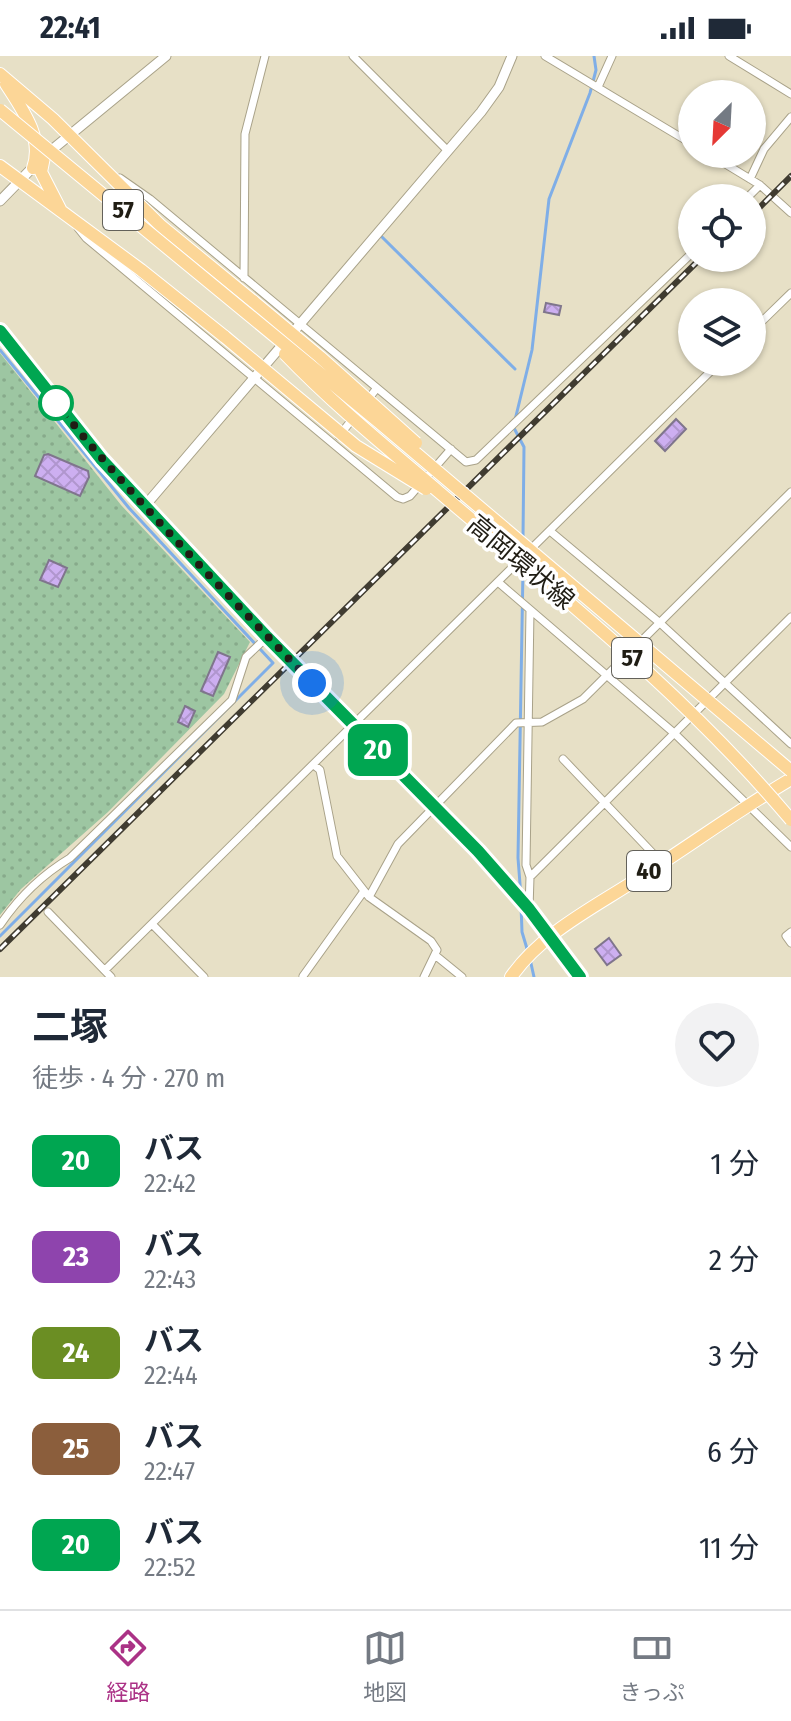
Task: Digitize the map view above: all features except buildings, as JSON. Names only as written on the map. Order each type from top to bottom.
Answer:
[{"type":"main road","name":"57","points":[[0,74],[53,119],[161,226],[250,307]]},
{"type":"main road","points":[[0,74],[34,135],[38,154],[33,168]]},
{"type":"main road","name":"高岡環状線","points":[[0,110],[250,307],[791,771]]},
{"type":"main road","points":[[44,157],[41,172],[66,216]]},
{"type":"main road","name":"57","points":[[0,166],[141,270],[356,446],[459,510]]},
{"type":"main road","name":"高岡環状線","points":[[250,307],[329,399],[609,637],[680,703],[791,820]]},
{"type":"main road","name":"40","points":[[511,977],[519,965],[550,937],[748,804],[791,779]]},
{"type":"street","points":[[0,201],[44,157],[166,56]]},
{"type":"street","points":[[244,278],[245,134],[265,56]]},
{"type":"street","points":[[353,56],[448,151]]},
{"type":"street","points":[[144,507],[448,151],[499,87],[512,56]]},
{"type":"street","points":[[545,56],[678,136]]},
{"type":"street","points":[[598,87],[612,56]]},
{"type":"street","points":[[729,56],[791,94]]},
{"type":"street","points":[[750,179],[764,149],[791,117]]},
{"type":"street","points":[[104,167],[150,199],[466,462],[476,460],[678,267]]},
{"type":"street","points":[[732,168],[758,184]]},
{"type":"street","points":[[766,190],[791,213]]},
{"type":"street","points":[[66,216],[86,238],[397,497],[403,499],[410,496],[451,449]]},
{"type":"street","points":[[766,317],[791,293]]},
{"type":"street","points":[[0,331],[102,460],[144,507],[510,887],[580,977]]},
{"type":"street","points":[[105,970],[706,376]]},
{"type":"street","points":[[332,445],[377,388]]},
{"type":"street","points":[[303,977],[366,894],[398,844],[433,806],[523,723],[542,722],[583,699],[791,492]]},
{"type":"street","points":[[550,531],[660,623],[791,744]]},
{"type":"street","points":[[498,582],[674,733],[791,847]]},
{"type":"street","points":[[526,906],[530,877],[526,865],[523,723],[530,610]]},
{"type":"street","points":[[530,877],[791,617]]},
{"type":"street","points":[[0,925],[18,899],[49,871],[70,858],[232,700],[246,657],[267,637]]},
{"type":"street","points":[[563,759],[662,863]]},
{"type":"street","points":[[314,765],[320,770],[337,856],[366,894],[431,941],[437,950],[424,977]]},
{"type":"street","points":[[48,912],[111,977]]},
{"type":"street","points":[[152,924],[204,977]]},
{"type":"street","points":[[791,932],[786,936],[791,943]]},
{"type":"street","points":[[435,955],[462,977]]},
{"type":"green space","points":[[0,353],[121,505],[250,642],[224,694],[108,812],[21,889],[0,915]]},
{"type":"waterway","points":[[515,420],[532,350],[549,199],[590,93],[596,70],[594,56]]},
{"type":"waterway","points":[[381,236],[515,369]]},
{"type":"waterway","points":[[0,350],[129,508],[273,663],[0,936]]},
{"type":"waterway","points":[[514,428],[524,447],[523,537]]},
{"type":"waterway","points":[[521,897],[518,858],[523,569]]},
{"type":"waterway","points":[[521,905],[522,932],[528,952]]},
{"type":"waterway","points":[[530,959],[534,977]]},
{"type":"railway","points":[[766,201],[791,176]]},
{"type":"railway","points":[[0,949],[687,272]]},
{"type":"bus line","name":"20","points":[[0,331],[102,460],[144,507],[353,726],[478,851],[529,909],[580,977]]},
{"type":"route","points":[[56,403],[144,507],[312,683]]}]
